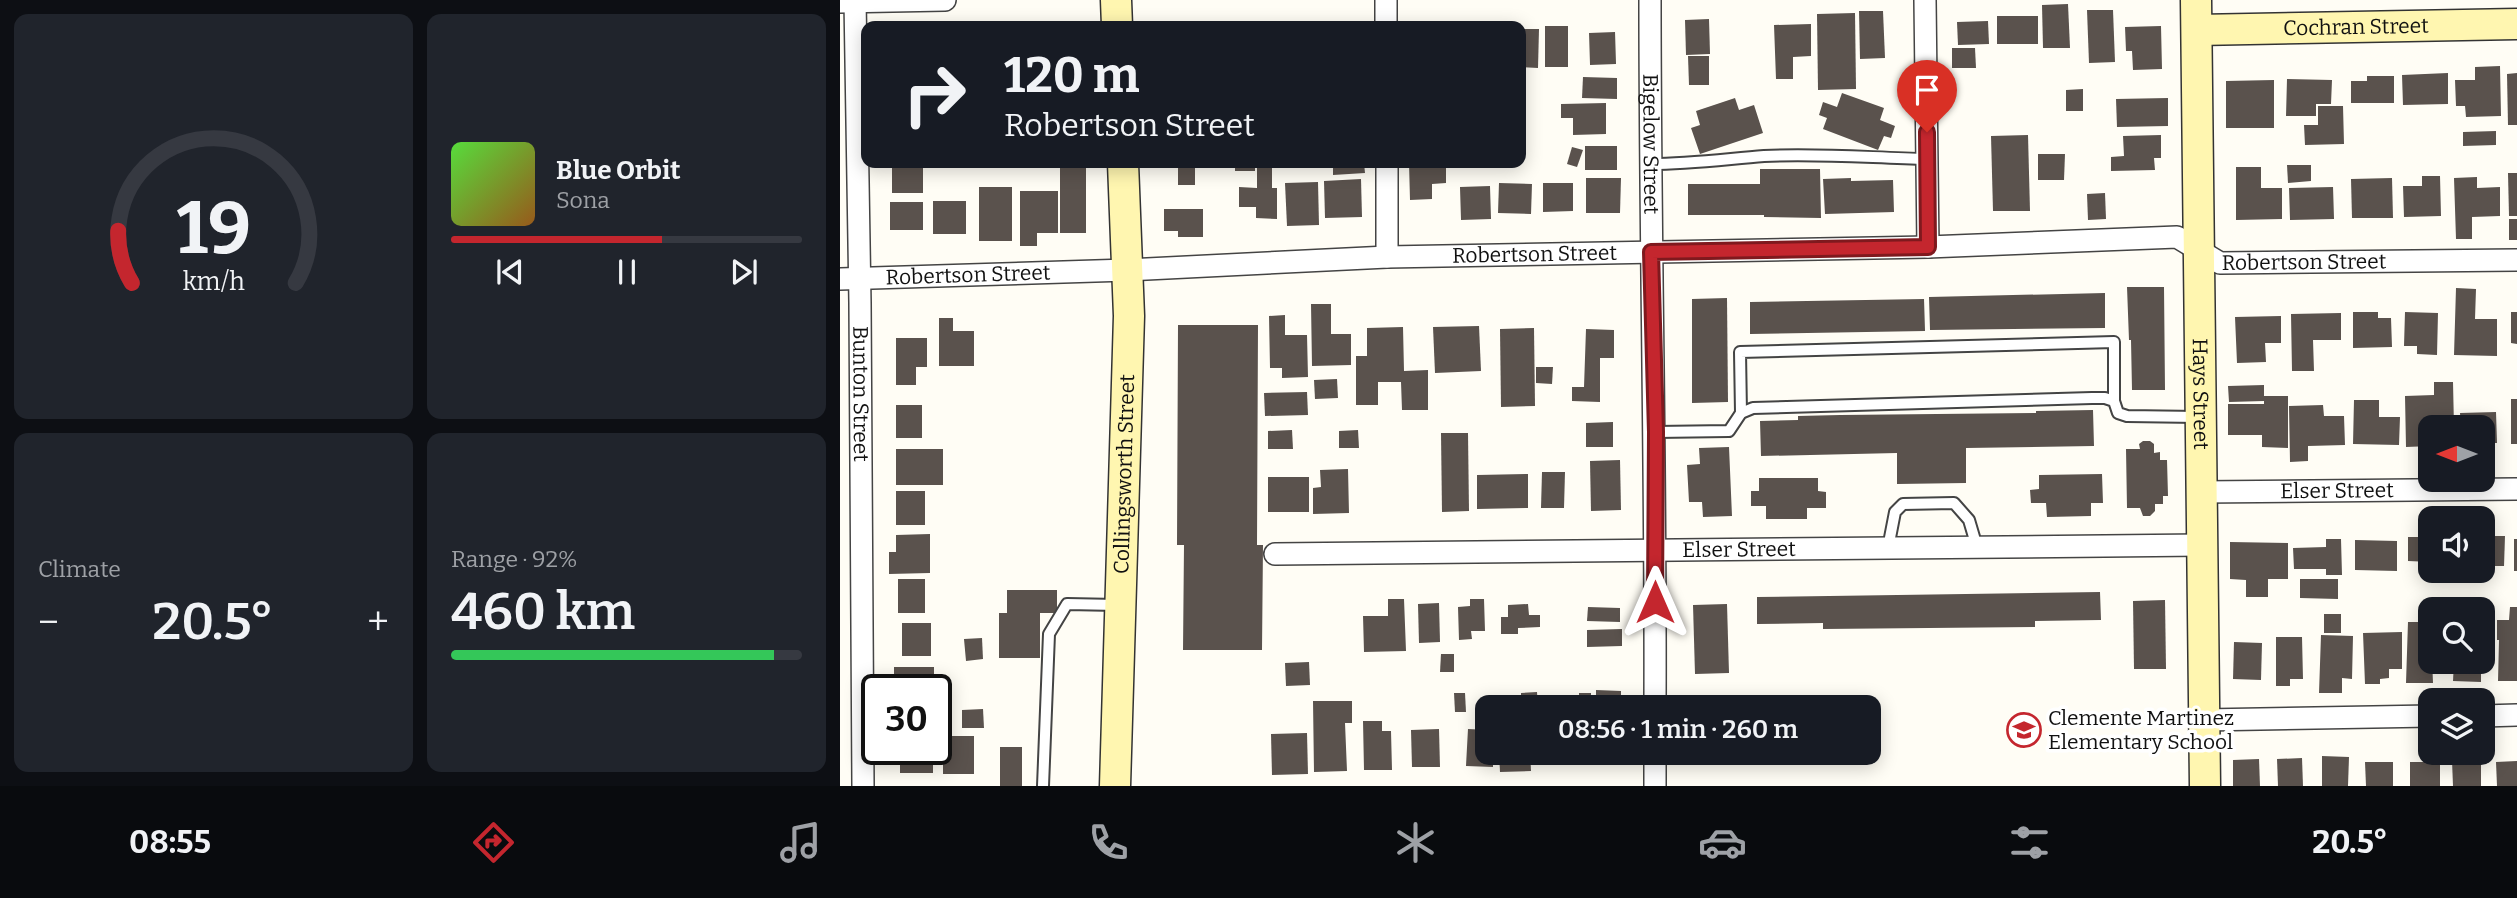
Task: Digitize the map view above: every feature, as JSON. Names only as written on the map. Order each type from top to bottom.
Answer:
[{"type":"street","points":[[850,1],[945,0]]},
{"type":"street","points":[[1116,0],[1117,21]]},
{"type":"street","points":[[1386,0],[1386,21]]},
{"type":"street","name":"Bigelow Street","points":[[1650,0],[1651,252],[1656,432],[1655,695]]},
{"type":"street","points":[[1925,0],[1928,247]]},
{"type":"street","name":"Hays Street","points":[[2196,0],[2205,786]]},
{"type":"street","name":"Bunton Street","points":[[850,1],[850,279],[863,786]]},
{"type":"street","name":"Cochran Street","points":[[2197,30],[2517,24]]},
{"type":"street","name":"Collingsworth Street","points":[[1115,786],[1129,316],[1123,168]]},
{"type":"street","points":[[1387,168],[1387,257]]},
{"type":"street","name":"Robertson Street","points":[[850,279],[1127,270],[1387,257],[1928,247],[2177,237],[2220,263],[2517,260]]},
{"type":"street","name":"Elser Street","points":[[2201,492],[2517,489]]},
{"type":"street","name":"Elser Street","points":[[1275,554],[2202,545]]},
{"type":"street","points":[[2495,716],[2517,715]]},
{"type":"street","points":[[2204,720],[2418,716]]},
{"type":"street","points":[[1655,765],[1656,786]]},
{"type":"lane","points":[[1651,164],[1692,164],[1763,156],[1818,155],[1927,159]]},
{"type":"lane","points":[[1656,432],[1729,431],[1741,412],[1740,352],[2114,342],[2114,401],[2118,412],[2127,416],[2200,417]]},
{"type":"lane","points":[[1741,412],[1767,407],[2092,398],[2114,401]]},
{"type":"lane","points":[[1888,548],[1895,512],[1903,504],[1954,503],[1969,520],[1977,547]]},
{"type":"lane","points":[[1043,786],[1049,634],[1068,604],[1120,605]]},
{"type":"building","points":[[2068,4],[2070,48],[2043,48],[2042,5]]},
{"type":"building","points":[[2087,10],[2113,10],[2115,62],[2089,63]]},
{"type":"building","points":[[1859,11],[1883,11],[1885,58],[1860,59]]},
{"type":"building","points":[[1855,13],[1856,89],[1818,90],[1817,14]]},
{"type":"building","points":[[1997,16],[2038,16],[2038,44],[1997,44]]},
{"type":"building","points":[[1709,19],[1710,54],[1686,55],[1685,20]]},
{"type":"building","points":[[1988,21],[1989,44],[1958,45],[1957,22]]},
{"type":"building","points":[[1811,24],[1811,56],[1793,57],[1793,79],[1776,79],[1774,25]]},
{"type":"building","points":[[1545,26],[1568,26],[1568,67],[1545,67]]},
{"type":"building","points":[[2161,26],[2162,69],[2133,70],[2132,51],[2126,51],[2125,27]]},
{"type":"building","points":[[1526,29],[1539,29],[1538,68],[1526,67]]},
{"type":"building","points":[[1615,32],[1616,64],[1590,65],[1589,33]]},
{"type":"building","points":[[1952,48],[1975,48],[1976,68],[1952,68]]},
{"type":"building","points":[[1688,56],[1709,56],[1709,85],[1689,85]]},
{"type":"building","points":[[2500,66],[2501,116],[2466,117],[2465,106],[2456,106],[2455,80],[2475,80],[2475,67]]},
{"type":"building","points":[[2448,73],[2448,104],[2403,105],[2402,75]]},
{"type":"building","points":[[2517,73],[2517,125],[2508,125],[2507,74]]},
{"type":"building","points":[[2367,76],[2394,76],[2394,103],[2351,103],[2351,81],[2367,81]]},
{"type":"building","points":[[1583,77],[1617,78],[1617,99],[1582,98]]},
{"type":"building","points":[[2287,79],[2332,80],[2331,104],[2316,104],[2316,116],[2286,116]]},
{"type":"building","points":[[2274,80],[2274,128],[2226,128],[2226,81]]},
{"type":"building","points":[[2083,89],[2083,111],[2066,111],[2066,90]]},
{"type":"building","points":[[1842,93],[1884,108],[1880,120],[1895,126],[1891,138],[1884,136],[1878,150],[1823,129],[1827,118],[1819,115],[1823,102],[1837,107]]},
{"type":"building","points":[[1735,98],[1739,110],[1754,105],[1763,133],[1700,154],[1691,128],[1700,125],[1696,111]]},
{"type":"building","points":[[2168,98],[2168,126],[2117,127],[2116,99]]},
{"type":"building","points":[[1606,103],[1606,134],[1573,135],[1573,118],[1561,118],[1561,104]]},
{"type":"building","points":[[2318,106],[2343,106],[2344,144],[2305,145],[2304,125],[2318,125]]},
{"type":"building","points":[[2496,131],[2496,145],[2463,146],[2463,132]]},
{"type":"building","points":[[2028,135],[2030,211],[1993,211],[1991,136]]},
{"type":"building","points":[[2161,135],[2161,158],[2154,158],[2155,170],[2111,171],[2111,157],[2124,156],[2123,136]]},
{"type":"building","points":[[1585,146],[1617,146],[1617,170],[1585,170]]},
{"type":"building","points":[[1572,147],[1583,150],[1577,167],[1567,164]]},
{"type":"building","points":[[2038,154],[2065,154],[2064,180],[2038,180]]},
{"type":"building","points":[[2287,165],[2311,165],[2311,181],[2288,183]]},
{"type":"building","points":[[2236,167],[2261,167],[2261,188],[2282,188],[2282,219],[2236,220]]},
{"type":"building","points":[[892,168],[923,168],[923,193],[892,193]]},
{"type":"building","points":[[1060,168],[1086,168],[1086,233],[1060,233]]},
{"type":"building","points":[[1178,168],[1195,168],[1195,185],[1178,185]]},
{"type":"building","points":[[1235,168],[1255,168],[1255,171],[1235,171]]},
{"type":"building","points":[[1257,168],[1272,168],[1272,188],[1277,188],[1277,219],[1256,218],[1256,207],[1239,207],[1239,187],[1257,188]]},
{"type":"building","points":[[1333,168],[1364,168],[1365,173],[1333,175]]},
{"type":"building","points":[[1409,168],[1446,168],[1446,183],[1432,184],[1432,199],[1410,200]]},
{"type":"building","points":[[1760,169],[1820,169],[1821,218],[1688,215],[1688,184],[1760,184]]},
{"type":"building","points":[[2508,173],[2517,173],[2517,216],[2509,216]]},
{"type":"building","points":[[2422,176],[2440,176],[2441,216],[2404,217],[2403,186],[2422,186]]},
{"type":"building","points":[[2477,177],[2477,188],[2500,187],[2500,216],[2472,217],[2472,239],[2456,239],[2454,178]]},
{"type":"building","points":[[1586,178],[1621,178],[1620,213],[1586,213]]},
{"type":"building","points":[[1851,178],[1851,181],[1893,180],[1894,212],[1825,214],[1823,179]]},
{"type":"building","points":[[2392,178],[2393,218],[2352,218],[2351,179]]},
{"type":"building","points":[[1361,179],[1362,217],[1325,218],[1324,181]]},
{"type":"building","points":[[1318,182],[1319,225],[1287,226],[1285,183]]},
{"type":"building","points":[[1499,183],[1532,184],[1531,214],[1498,213]]},
{"type":"building","points":[[1543,183],[1573,183],[1573,211],[1543,212]]},
{"type":"building","points":[[1490,186],[1491,219],[1461,220],[1460,187]]},
{"type":"building","points":[[979,187],[1012,187],[1012,241],[979,241]]},
{"type":"building","points":[[2333,187],[2334,219],[2290,220],[2289,188]]},
{"type":"building","points":[[1020,191],[1058,191],[1058,233],[1037,233],[1037,246],[1020,246]]},
{"type":"building","points":[[2105,193],[2106,219],[2088,220],[2087,194]]},
{"type":"building","points":[[933,201],[966,201],[966,234],[933,234]]},
{"type":"building","points":[[890,202],[923,202],[923,230],[890,230]]},
{"type":"building","points":[[1164,209],[1203,209],[1203,237],[1178,237],[1178,231],[1164,231]]},
{"type":"building","points":[[2509,219],[2517,219],[2517,240],[2509,240]]},
{"type":"building","points":[[2127,287],[2164,287],[2165,390],[2132,390]]},
{"type":"building","points":[[2456,288],[2476,289],[2475,319],[2497,319],[2497,356],[2454,355]]},
{"type":"building","points":[[2105,293],[2105,328],[1930,330],[1929,297]]},
{"type":"building","points":[[1727,298],[1728,402],[1692,403],[1692,299]]},
{"type":"building","points":[[1924,299],[1925,331],[1750,334],[1750,302]]},
{"type":"building","points":[[1311,304],[1331,304],[1331,334],[1351,334],[1351,365],[1312,366]]},
{"type":"building","points":[[2353,312],[2378,312],[2378,318],[2391,318],[2392,347],[2353,348]]},
{"type":"building","points":[[2405,312],[2438,313],[2437,355],[2417,354],[2417,346],[2404,346]]},
{"type":"building","points":[[2511,312],[2517,312],[2517,344],[2511,343]]},
{"type":"building","points":[[2341,313],[2341,340],[2313,340],[2314,371],[2292,371],[2291,314]]},
{"type":"building","points":[[1285,315],[1285,335],[1307,335],[1308,377],[1282,378],[1282,368],[1270,368],[1269,316]]},
{"type":"building","points":[[2281,316],[2281,343],[2265,343],[2266,362],[2237,363],[2235,317]]},
{"type":"building","points":[[939,318],[953,318],[953,331],[974,331],[974,366],[939,366]]},
{"type":"building","points":[[1178,325],[1258,325],[1257,545],[1263,545],[1262,650],[1183,650],[1184,545],[1177,545]]},
{"type":"building","points":[[1479,326],[1481,371],[1435,373],[1433,327]]},
{"type":"building","points":[[1403,327],[1404,371],[1428,370],[1428,410],[1402,410],[1401,382],[1378,382],[1378,405],[1356,405],[1356,356],[1367,356],[1367,328]]},
{"type":"building","points":[[1534,328],[1535,406],[1501,407],[1500,329]]},
{"type":"building","points":[[1586,329],[1614,330],[1614,358],[1600,358],[1600,402],[1572,401],[1572,387],[1584,387]]},
{"type":"building","points":[[896,338],[927,338],[927,367],[916,367],[916,385],[896,385]]},
{"type":"building","points":[[1536,367],[1553,367],[1552,384],[1536,383]]},
{"type":"building","points":[[1337,379],[1338,398],[1315,399],[1314,380]]},
{"type":"building","points":[[2434,382],[2453,382],[2454,415],[2418,415],[2418,447],[2406,447],[2405,396],[2434,395]]},
{"type":"building","points":[[2264,385],[2264,396],[2288,396],[2288,448],[2262,447],[2262,435],[2228,435],[2228,404],[2264,404],[2264,401],[2229,402],[2228,386]]},
{"type":"building","points":[[1307,392],[1308,415],[1265,416],[1264,393]]},
{"type":"building","points":[[2511,399],[2517,399],[2517,444],[2511,444]]},
{"type":"building","points":[[2354,400],[2379,400],[2379,417],[2400,417],[2399,445],[2353,444]]},
{"type":"building","points":[[896,405],[922,405],[922,438],[896,438]]},
{"type":"building","points":[[2323,405],[2324,416],[2344,416],[2345,445],[2308,446],[2308,461],[2290,462],[2289,406]]},
{"type":"building","points":[[2093,410],[2094,446],[1966,448],[1966,483],[1897,484],[1897,453],[1761,456],[1760,421],[1798,420],[1798,416]]},
{"type":"building","points":[[2496,412],[2497,443],[2496,415],[2460,413]]},
{"type":"building","points":[[1613,422],[1613,447],[1586,447],[1586,423]]},
{"type":"building","points":[[1292,430],[1293,449],[1268,449],[1268,431]]},
{"type":"building","points":[[1358,430],[1359,448],[1339,448],[1339,431]]},
{"type":"building","points":[[1441,433],[1468,433],[1469,511],[1442,512]]},
{"type":"building","points":[[2143,441],[2154,444],[2154,453],[2160,452],[2160,460],[2167,460],[2168,496],[2163,496],[2163,504],[2155,504],[2155,511],[2150,516],[2143,516],[2140,508],[2127,508],[2126,449],[2140,449],[2139,444]]},
{"type":"building","points":[[1729,447],[1732,516],[1703,517],[1702,502],[1689,502],[1687,465],[1700,464],[1699,448]]},
{"type":"building","points":[[896,449],[943,449],[943,485],[896,485]]},
{"type":"building","points":[[1620,460],[1621,510],[1591,511],[1590,461]]},
{"type":"building","points":[[1348,469],[1349,513],[1313,514],[1313,488],[1321,487],[1320,470]]},
{"type":"building","points":[[1542,472],[1565,472],[1564,508],[1541,508]]},
{"type":"building","points":[[1528,474],[1528,508],[1477,509],[1477,475]]},
{"type":"building","points":[[2102,474],[2103,503],[2091,503],[2091,516],[2047,517],[2046,503],[2031,503],[2030,490],[2039,489],[2039,475]]},
{"type":"building","points":[[1268,477],[1309,477],[1309,512],[1268,512]]},
{"type":"building","points":[[1759,478],[1818,478],[1818,491],[1826,492],[1826,508],[1807,508],[1807,519],[1766,519],[1766,506],[1751,506],[1751,491],[1759,491]]},
{"type":"building","points":[[896,491],[925,491],[925,525],[896,525]]},
{"type":"building","points":[[930,534],[930,573],[889,574],[889,552],[896,552],[896,535]]},
{"type":"building","points":[[2495,536],[2505,536],[2504,566],[2495,566]]},
{"type":"building","points":[[2408,537],[2418,537],[2418,561],[2408,561]]},
{"type":"building","points":[[2326,539],[2341,539],[2342,575],[2326,575],[2326,569],[2294,569],[2293,548],[2326,547]]},
{"type":"building","points":[[2514,539],[2517,539],[2517,571],[2514,571]]},
{"type":"building","points":[[2355,540],[2397,541],[2397,571],[2355,570]]},
{"type":"building","points":[[2230,542],[2288,543],[2288,579],[2268,579],[2268,597],[2246,597],[2246,580],[2230,579]]},
{"type":"building","points":[[898,579],[925,579],[925,613],[898,613]]},
{"type":"building","points":[[2300,579],[2338,579],[2338,599],[2300,598]]},
{"type":"building","points":[[1007,590],[1057,590],[1057,613],[1040,613],[1040,658],[999,658],[999,613],[1007,613]]},
{"type":"building","points":[[2100,592],[2101,620],[2035,621],[2035,627],[1823,629],[1823,623],[1757,624],[1757,597]]},
{"type":"building","points":[[1388,599],[1404,599],[1406,651],[1364,652],[1363,616],[1388,616]]},
{"type":"building","points":[[1470,599],[1484,599],[1485,631],[1471,631],[1472,639],[1459,640],[1458,607],[1470,606]]},
{"type":"building","points":[[2165,600],[2166,669],[2134,669],[2133,601]]},
{"type":"building","points":[[1439,603],[1440,642],[1419,643],[1418,604]]},
{"type":"building","points":[[1528,604],[1529,615],[1540,615],[1540,627],[1518,628],[1518,634],[1501,634],[1501,617],[1508,617],[1508,605]]},
{"type":"building","points":[[1727,604],[1729,673],[1695,674],[1693,605]]},
{"type":"building","points":[[1588,607],[1620,608],[1620,622],[1587,621]]},
{"type":"building","points":[[2510,607],[2517,607],[2517,681],[2498,681],[2497,620],[2509,620]]},
{"type":"building","points":[[2324,614],[2341,614],[2341,633],[2324,633]]},
{"type":"building","points":[[2408,622],[2418,622],[2418,674],[2433,674],[2433,683],[2406,683]]},
{"type":"building","points":[[902,623],[931,623],[931,656],[902,656]]},
{"type":"building","points":[[1622,629],[1622,646],[1587,647],[1587,630]]},
{"type":"building","points":[[2402,632],[2402,669],[2389,669],[2389,678],[2380,679],[2380,684],[2365,684],[2363,633]]},
{"type":"building","points":[[2321,635],[2353,636],[2352,679],[2342,678],[2342,693],[2319,693]]},
{"type":"building","points":[[2276,637],[2302,637],[2303,679],[2290,679],[2290,686],[2276,686]]},
{"type":"building","points":[[982,638],[983,659],[966,661],[964,639]]},
{"type":"building","points":[[2234,642],[2262,643],[2261,680],[2233,679]]},
{"type":"building","points":[[1441,654],[1454,654],[1454,672],[1440,672]]},
{"type":"building","points":[[1309,662],[1310,685],[1286,686],[1285,663]]},
{"type":"building","points":[[894,667],[934,667],[934,674],[894,674]]},
{"type":"building","points":[[2453,674],[2481,674],[2481,682],[2453,681]]},
{"type":"building","points":[[1596,690],[1621,691],[1621,695],[1596,695]]},
{"type":"building","points":[[1537,692],[1537,695],[1521,695]]},
{"type":"building","points":[[1454,693],[1465,693],[1466,712],[1455,712]]},
{"type":"building","points":[[1313,701],[1352,701],[1352,723],[1345,723],[1347,771],[1314,772]]},
{"type":"building","points":[[983,709],[984,728],[962,728],[962,710]]},
{"type":"building","points":[[1363,721],[1382,721],[1382,731],[1391,731],[1392,770],[1364,770]]},
{"type":"building","points":[[1439,729],[1440,767],[1412,767],[1411,730]]},
{"type":"building","points":[[1468,729],[1475,729],[1475,765],[1493,767],[1466,766]]},
{"type":"building","points":[[1307,733],[1308,774],[1272,775],[1271,734]]},
{"type":"building","points":[[952,736],[974,736],[974,774],[943,774],[943,765],[952,765]]},
{"type":"building","points":[[1000,747],[1022,747],[1022,786],[1000,786]]},
{"type":"building","points":[[2322,756],[2349,757],[2348,786],[2322,786]]},
{"type":"building","points":[[2302,758],[2303,786],[2278,786],[2277,759]]},
{"type":"building","points":[[2259,759],[2260,786],[2233,786],[2233,760]]},
{"type":"building","points":[[2517,761],[2517,786],[2497,786],[2496,762]]},
{"type":"building","points":[[2365,762],[2393,762],[2393,786],[2366,786]]},
{"type":"building","points":[[2410,762],[2418,762],[2418,765],[2440,765],[2440,786],[2410,786]]},
{"type":"building","points":[[900,765],[933,765],[933,773],[900,773]]},
{"type":"building","points":[[1500,765],[1531,765],[1531,771],[1500,772]]},
{"type":"building","points":[[2452,765],[2481,765],[2481,786],[2453,786]]},
{"type":"place","name":"Clemente Martinez Elementary School","points":[[2024,730]]},
{"type":"route","points":[[1655,602],[1656,432],[1651,252],[1928,247],[1927,132]]}]
